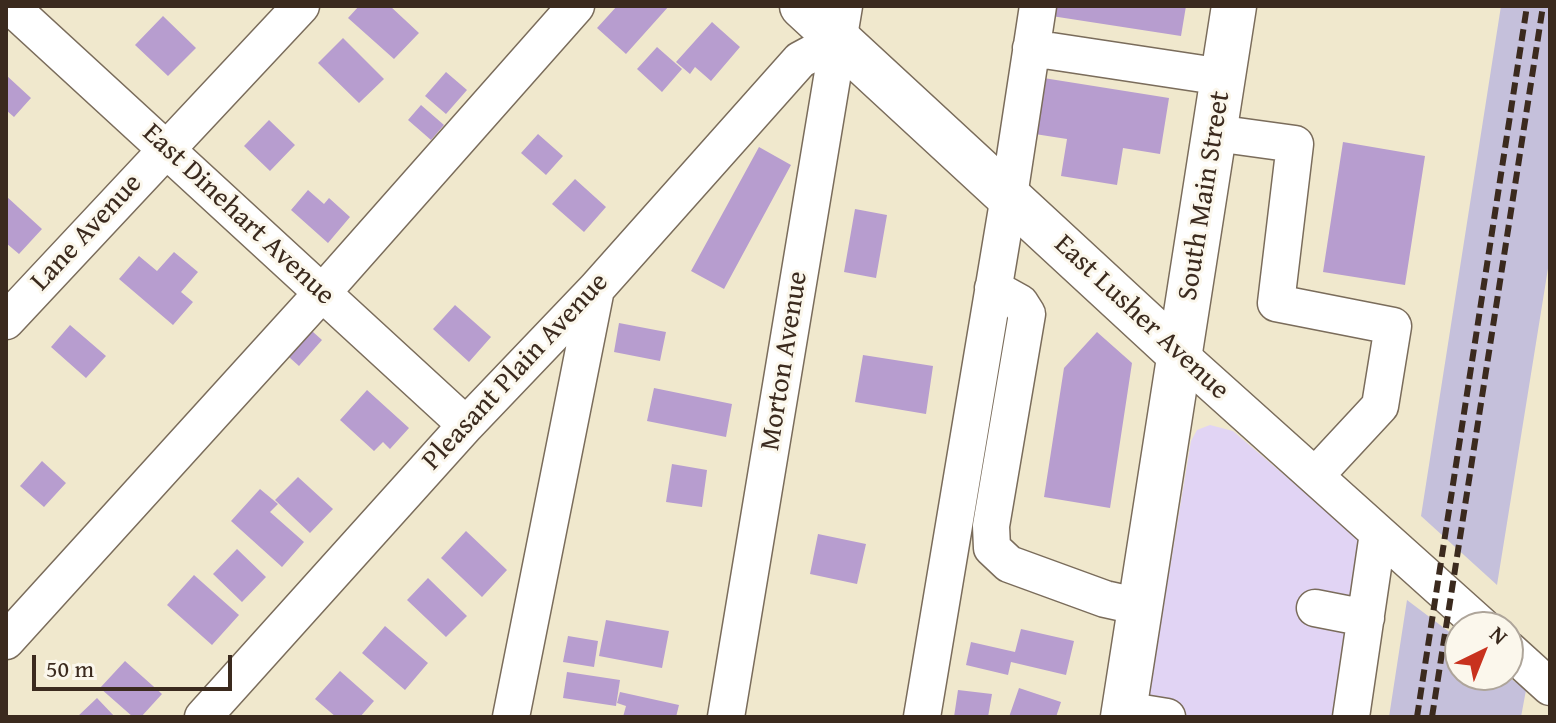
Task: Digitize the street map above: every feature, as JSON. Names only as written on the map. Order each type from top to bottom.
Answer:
[{"type":"main road","name":"East Lusher Avenue","points":[[802,6],[841,22],[1009,196],[1181,356]]},
{"type":"main road","name":"South Main Street","points":[[1124,714],[1234,6]]},
{"type":"street","name":"Lane Avenue","points":[[6,321],[301,6]]},
{"type":"street","points":[[6,641],[322,293],[576,6]]},
{"type":"street","points":[[922,717],[1038,6]]},
{"type":"street","name":"East Dinehart Avenue","points":[[17,16],[466,425]]},
{"type":"street","name":"Pleasant Plain Avenue","points":[[203,717],[466,425],[596,289],[800,60],[841,22]]},
{"type":"street","name":"Morton Avenue","points":[[726,717],[841,22]]},
{"type":"street","points":[[1031,48],[1223,77]]},
{"type":"street","points":[[1215,133],[1295,144],[1276,303],[1393,326],[1380,406],[1315,476]]},
{"type":"street","points":[[993,288],[1020,303],[1027,314],[991,526],[992,548],[1009,564],[1105,599],[1141,607]]},
{"type":"street","points":[[511,717],[596,289]]},
{"type":"street","name":"East Lusher Avenue","points":[[1181,356],[1465,611]]},
{"type":"street","points":[[1351,717],[1378,533]]},
{"type":"street","points":[[1315,608],[1366,618]]},
{"type":"street","points":[[1524,663],[1550,687]]},
{"type":"street","points":[[484,717],[517,681]]},
{"type":"street","points":[[1124,714],[1167,717]]},
{"type":"shaded area","points":[[1501,6],[1550,6],[1550,256],[1497,585],[1421,516]]},
{"type":"shaded area","points":[[1210,425],[1233,431],[1365,544],[1338,717],[1145,717],[1191,441],[1197,430]]},
{"type":"shaded area","points":[[1407,600],[1444,628],[1444,691],[1526,690],[1521,717],[1389,717]]},
{"type":"building","points":[[359,6],[390,6],[419,33],[394,59],[348,18]]},
{"type":"building","points":[[617,6],[669,6],[626,54],[597,28]]},
{"type":"building","points":[[1047,6],[1186,6],[1181,36],[1045,15]]},
{"type":"building","points":[[163,16],[196,48],[168,76],[135,45]]},
{"type":"building","points":[[712,22],[740,47],[711,81],[695,67],[690,74],[676,62]]},
{"type":"building","points":[[343,38],[384,79],[359,103],[318,63]]},
{"type":"building","points":[[657,47],[682,69],[662,92],[637,69]]},
{"type":"building","points":[[446,72],[467,90],[446,114],[425,96]]},
{"type":"building","points":[[6,75],[31,98],[14,117],[6,110]]},
{"type":"building","points":[[1031,76],[1169,98],[1160,154],[1123,148],[1117,185],[1061,176],[1067,139],[1022,132]]},
{"type":"building","points":[[421,105],[444,125],[431,140],[408,120]]},
{"type":"building","points":[[269,120],[295,145],[270,171],[244,146]]},
{"type":"building","points":[[538,134],[563,156],[546,175],[521,153]]},
{"type":"building","points":[[1343,142],[1425,156],[1405,285],[1323,272]]},
{"type":"building","points":[[759,147],[791,165],[724,289],[691,271]]},
{"type":"building","points":[[575,179],[606,207],[584,232],[552,204]]},
{"type":"building","points":[[308,190],[324,204],[329,198],[350,217],[328,243],[291,210]]},
{"type":"building","points":[[6,196],[42,229],[19,254],[6,243]]},
{"type":"building","points":[[855,209],[887,215],[876,278],[844,272]]},
{"type":"building","points":[[174,252],[198,272],[181,292],[193,302],[173,325],[119,279],[139,256],[157,271]]},
{"type":"building","points":[[455,305],[491,337],[469,362],[433,329]]},
{"type":"building","points":[[303,323],[322,340],[299,366],[280,349]]},
{"type":"building","points":[[619,323],[666,332],[660,361],[614,352]]},
{"type":"building","points":[[70,325],[106,356],[86,378],[51,347]]},
{"type":"building","points":[[1097,332],[1132,363],[1110,508],[1044,497],[1064,368]]},
{"type":"building","points":[[863,355],[933,366],[926,414],[855,402]]},
{"type":"building","points":[[654,388],[732,404],[726,437],[647,421]]},
{"type":"building","points":[[367,390],[409,428],[390,449],[383,442],[374,451],[340,420]]},
{"type":"building","points":[[42,461],[66,483],[44,507],[20,486]]},
{"type":"building","points":[[672,464],[707,470],[702,507],[666,502]]},
{"type":"building","points":[[298,477],[333,509],[310,533],[275,500]]},
{"type":"building","points":[[260,489],[278,504],[270,512],[304,542],[282,567],[231,521]]},
{"type":"building","points":[[466,531],[507,570],[482,597],[441,558]]},
{"type":"building","points":[[818,534],[866,544],[857,584],[810,574]]},
{"type":"building","points":[[237,549],[266,577],[242,602],[213,574]]},
{"type":"building","points":[[194,575],[239,615],[212,645],[167,605]]},
{"type":"building","points":[[428,578],[467,616],[446,637],[407,600]]},
{"type":"building","points":[[606,620],[669,631],[662,668],[599,656]]},
{"type":"building","points":[[385,626],[428,663],[405,690],[362,653]]},
{"type":"building","points":[[1021,629],[1074,641],[1066,675],[1011,662],[1008,675],[966,665],[971,642],[1015,652]]},
{"type":"building","points":[[568,636],[598,641],[594,667],[563,662]]},
{"type":"building","points":[[125,661],[162,694],[141,717],[133,717],[100,688]]},
{"type":"building","points":[[340,671],[374,701],[360,717],[336,717],[315,699]]},
{"type":"building","points":[[567,672],[620,680],[616,706],[563,698]]},
{"type":"building","points":[[1019,688],[1061,702],[1056,717],[1009,717]]},
{"type":"building","points":[[958,690],[992,694],[988,717],[954,717]]},
{"type":"building","points":[[620,692],[679,705],[676,717],[623,717],[626,706],[617,703]]},
{"type":"building","points":[[97,698],[115,717],[77,717]]},
{"type":"railway","points":[[1417,717],[1527,6]]},
{"type":"railway","points":[[1432,717],[1543,6]]}]
